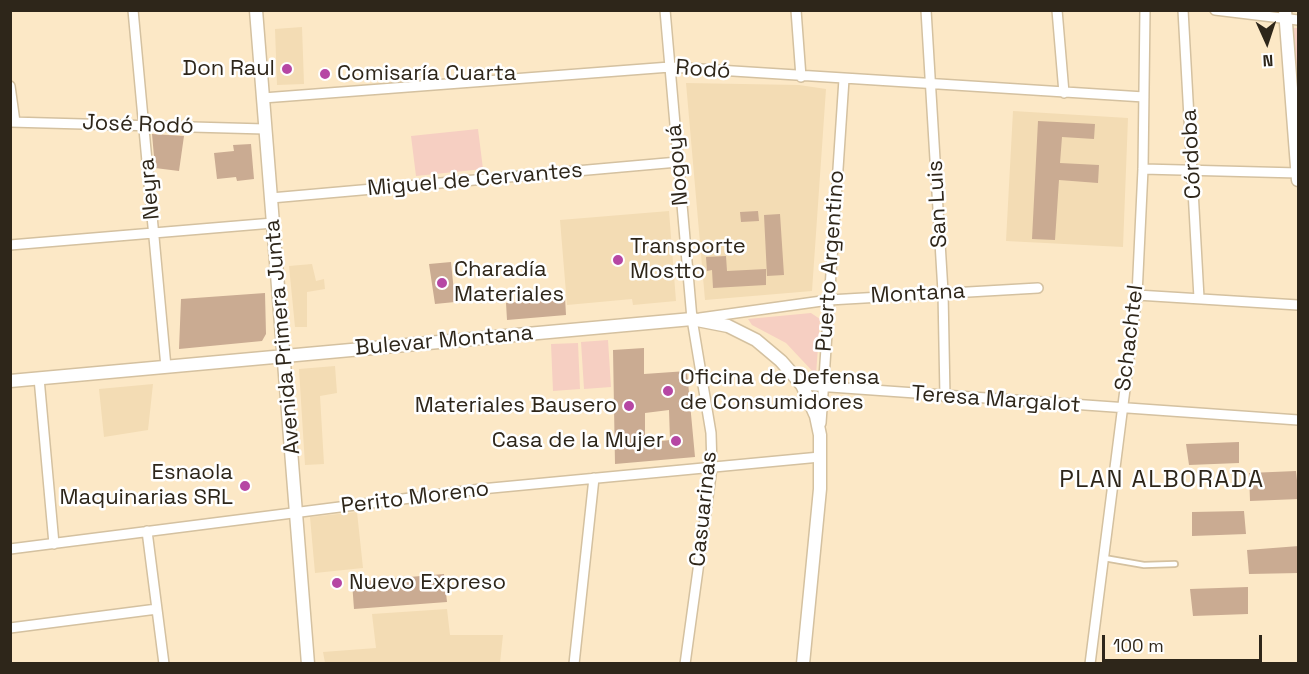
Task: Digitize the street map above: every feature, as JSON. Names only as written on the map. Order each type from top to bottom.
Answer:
[{"type":"main road","name":"Avenida Primera Junta","points":[[256,10],[308,663]]},
{"type":"main road","points":[[1290,17],[1299,180]]},
{"type":"main road","name":"Bulevar Montana","points":[[10,381],[692,319],[728,326],[744,333],[781,361],[802,385],[816,416],[820,435]]},
{"type":"main road","name":"Puerto Argentino","points":[[804,662],[820,489],[820,435]]},
{"type":"street","name":"Neyra","points":[[133,10],[166,367]]},
{"type":"street","name":"Nogoyá","points":[[665,10],[692,319]]},
{"type":"street","points":[[796,10],[801,77]]},
{"type":"street","name":"San Luis","points":[[927,10],[943,292],[945,397]]},
{"type":"street","points":[[1057,10],[1064,93]]},
{"type":"street","name":"Schachtel","points":[[1089,663],[1104,558],[1120,408],[1137,295],[1143,169],[1145,10]]},
{"type":"street","name":"Córdoba","points":[[1183,10],[1199,298]]},
{"type":"street","points":[[1215,10],[1290,17]]},
{"type":"street","name":"Rodó","points":[[263,98],[670,68],[1144,97]]},
{"type":"street","name":"Puerto Argentino","points":[[820,435],[844,79]]},
{"type":"street","points":[[10,86],[13,122]]},
{"type":"street","name":"José Rodó","points":[[13,122],[265,129]]},
{"type":"street","name":"Miguel de Cervantes","points":[[271,198],[678,162]]},
{"type":"street","points":[[1143,169],[1298,173]]},
{"type":"street","points":[[10,245],[273,223]]},
{"type":"street","name":"Montana","points":[[692,319],[829,300],[1038,288]]},
{"type":"street","points":[[1137,295],[1299,305]]},
{"type":"street","name":"Casuarinas","points":[[685,663],[712,468],[711,433],[692,319]]},
{"type":"street","points":[[39,378],[54,544]]},
{"type":"street","name":"Teresa Margalot","points":[[802,385],[945,397],[1299,420]]},
{"type":"street","name":"Perito Moreno","points":[[10,549],[481,489],[820,457]]},
{"type":"street","points":[[573,663],[594,478]]},
{"type":"street","points":[[147,531],[164,663]]},
{"type":"street","points":[[10,628],[157,609]]},
{"type":"lane","points":[[1104,558],[1144,565],[1175,564]]},
{"type":"shaded area","points":[[302,27],[304,84],[277,85],[275,29]]},
{"type":"shaded area","points":[[1293,28],[1298,28],[1298,102]]},
{"type":"shaded area","points":[[686,83],[799,85],[826,89],[812,291],[705,300]]},
{"type":"shaded area","points":[[1013,111],[1128,118],[1123,247],[1006,241]]},
{"type":"shaded area","points":[[478,129],[483,169],[416,176],[411,136]]},
{"type":"shaded area","name":"Transporte Mostto","points":[[669,211],[676,301],[633,305],[632,299],[567,305],[560,220]]},
{"type":"shaded area","points":[[312,264],[316,281],[324,279],[325,289],[307,292],[307,327],[295,327],[289,266]]},
{"type":"shaded area","points":[[811,313],[820,319],[816,375],[786,343],[752,325],[748,319]]},
{"type":"shaded area","points":[[608,340],[611,387],[584,389],[581,342]]},
{"type":"shaded area","points":[[578,343],[580,389],[553,391],[551,344]]},
{"type":"shaded area","points":[[335,366],[337,393],[320,396],[324,464],[305,465],[299,369]]},
{"type":"shaded area","points":[[153,384],[148,430],[104,437],[99,389]]},
{"type":"shaded area","points":[[357,512],[363,568],[315,573],[310,517]]},
{"type":"shaded area","points":[[447,609],[450,635],[503,635],[500,663],[325,663],[323,652],[376,648],[372,614]]},
{"type":"building","points":[[1038,121],[1095,124],[1094,139],[1062,137],[1060,163],[1099,165],[1098,183],[1059,180],[1055,240],[1032,239]]},
{"type":"building","points":[[152,134],[184,136],[179,171],[155,168]]},
{"type":"building","points":[[251,144],[254,179],[237,181],[236,177],[217,179],[214,153],[234,151],[233,145]]},
{"type":"building","points":[[758,211],[759,221],[741,222],[740,212]]},
{"type":"building","points":[[780,214],[784,275],[767,276],[764,215]]},
{"type":"building","points":[[726,256],[727,271],[766,269],[766,285],[713,288],[712,270],[707,271],[706,257]]},
{"type":"building","name":"Charadía Materiales","points":[[451,262],[455,302],[435,304],[429,264]]},
{"type":"building","points":[[265,293],[266,334],[262,341],[179,349],[181,299]]},
{"type":"building","points":[[565,297],[566,315],[507,320],[506,303]]},
{"type":"building","points":[[644,348],[644,374],[687,371],[695,457],[615,464],[613,350]],"holes":[[[669,410],[670,440],[645,443],[645,413]]]},
{"type":"building","points":[[1239,442],[1239,463],[1189,465],[1186,444]]},
{"type":"building","points":[[1296,471],[1299,499],[1250,501],[1249,473]]},
{"type":"building","points":[[1244,511],[1246,534],[1192,536],[1192,512]]},
{"type":"building","points":[[1299,546],[1299,573],[1249,574],[1247,550]]},
{"type":"building","points":[[444,574],[447,602],[354,609],[352,582]]},
{"type":"building","points":[[1248,587],[1248,614],[1193,616],[1190,589]]},
{"type":"place","name":"Don Raul","points":[[287,69]]},
{"type":"place","name":"Comisaría Cuarta","points":[[325,74]]},
{"type":"place","name":"Transporte Mostto","points":[[618,260]]},
{"type":"place","name":"Charadía Materiales","points":[[442,283]]},
{"type":"place","name":"Oficina de Defensa de Consumidores","points":[[668,391]]},
{"type":"place","name":"Materiales Bausero","points":[[629,406]]},
{"type":"place","name":"Casa de la Mujer","points":[[676,441]]},
{"type":"place","name":"Esnaola Maquinarias SRL","points":[[245,486]]},
{"type":"place","name":"Nuevo Expreso","points":[[337,583]]},
{"type":"district","name":"PLAN ALBORADA","points":[[1162,480]]}]
